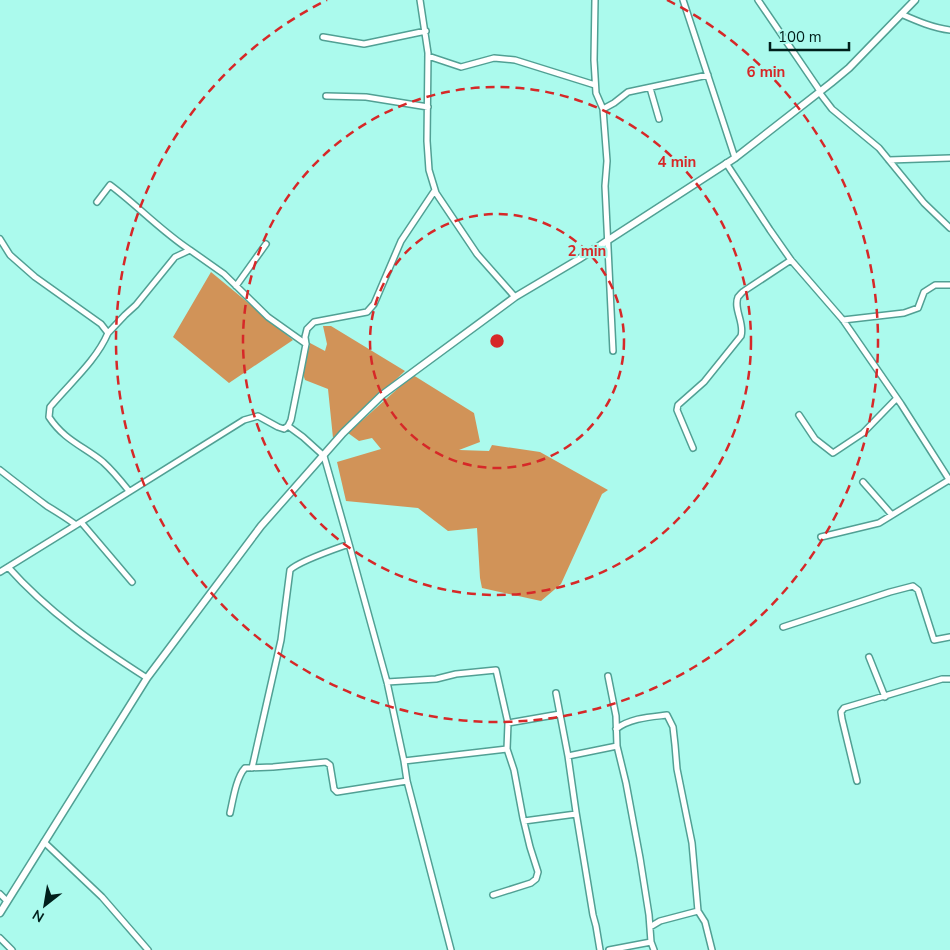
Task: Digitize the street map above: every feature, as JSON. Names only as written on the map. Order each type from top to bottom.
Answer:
[{"type":"street","points":[[420,0],[426,31],[428,56],[428,170],[435,190],[477,254],[515,296]]},
{"type":"street","points":[[595,0],[594,60],[596,93],[603,109],[607,161],[605,186],[613,351]]},
{"type":"street","points":[[683,0],[735,158]]},
{"type":"street","points":[[758,0],[832,109],[879,148],[924,203],[950,228]]},
{"type":"street","points":[[0,913],[147,678],[261,526],[343,432],[382,395],[515,296],[579,259],[735,158],[849,68],[915,0]]},
{"type":"street","points":[[901,14],[939,29],[950,30]]},
{"type":"street","points":[[323,37],[364,44],[426,31]]},
{"type":"street","points":[[428,56],[461,67],[494,58],[515,60],[596,85]]},
{"type":"street","points":[[603,109],[628,92],[708,75]]},
{"type":"street","points":[[650,88],[659,119]]},
{"type":"street","points":[[326,96],[366,97],[428,107]]},
{"type":"street","points":[[889,160],[950,158]]},
{"type":"street","points":[[726,163],[791,260],[843,320],[897,398],[950,481],[892,514],[879,524],[821,537]]},
{"type":"street","points":[[97,202],[110,185],[177,242],[224,274],[268,316],[306,344]]},
{"type":"street","points":[[0,572],[244,420],[258,416],[284,429],[288,426],[291,420],[306,344],[307,329],[314,322],[367,312],[374,304],[401,242],[435,190]]},
{"type":"street","points":[[0,239],[10,255],[35,277],[101,324],[108,333]]},
{"type":"street","points":[[236,286],[266,244]]},
{"type":"street","points":[[129,492],[115,473],[102,461],[64,436],[48,417],[50,407],[95,356],[108,333],[136,306],[175,257],[190,250]]},
{"type":"street","points":[[693,448],[676,410],[678,405],[704,382],[741,336],[743,329],[737,307],[738,297],[791,260]]},
{"type":"street","points":[[843,320],[904,313],[918,308],[924,292],[935,285],[950,285]]},
{"type":"street","points":[[799,415],[816,439],[833,453],[862,433],[897,398]]},
{"type":"street","points":[[288,426],[324,456],[386,682],[407,781],[451,950]]},
{"type":"street","points":[[0,470],[50,508],[79,524],[132,582]]},
{"type":"street","points":[[863,482],[892,514]]},
{"type":"street","points":[[252,768],[281,640],[290,570],[306,561],[349,544]]},
{"type":"street","points":[[8,567],[51,610],[113,656],[147,678]]},
{"type":"street","points":[[783,626],[913,586],[918,590],[934,640],[950,637]]},
{"type":"street","points":[[869,657],[885,697]]},
{"type":"street","points":[[386,682],[436,679],[456,674],[496,670],[508,722],[507,749],[514,770],[530,847],[538,872],[536,879],[531,882],[493,895]]},
{"type":"street","points":[[608,676],[616,716],[617,746],[640,858],[649,915],[651,942],[654,950]]},
{"type":"street","points":[[858,781],[841,712],[844,708],[942,679],[950,679]]},
{"type":"street","points":[[556,693],[600,950]]},
{"type":"street","points":[[508,722],[560,714]]},
{"type":"street","points":[[616,729],[621,725],[643,718],[667,715],[673,727],[676,769],[692,843],[698,911],[705,922],[712,950]]},
{"type":"street","points":[[568,756],[617,746]]},
{"type":"street","points":[[404,761],[507,749]]},
{"type":"street","points":[[230,813],[242,772],[245,768],[326,762],[330,765],[334,789],[337,792],[407,781]]},
{"type":"street","points":[[524,821],[576,814]]},
{"type":"street","points":[[44,842],[102,897],[148,950]]},
{"type":"street","points":[[0,894],[7,901]]},
{"type":"street","points":[[650,927],[660,921],[698,911]]},
{"type":"street","points":[[0,938],[12,950]]},
{"type":"street","points":[[609,950],[651,942]]},
{"type":"shaded area","points":[[211,272],[293,340],[229,383],[173,337]]},
{"type":"shaded area","points":[[323,326],[331,326],[405,371],[333,438],[328,389],[305,380],[303,374],[310,343],[325,351],[327,344]]},
{"type":"shaded area","points":[[413,375],[474,413],[480,442],[459,450],[489,451],[492,445],[540,452],[608,490],[602,494],[561,584],[541,601],[482,588],[477,528],[448,531],[418,508],[346,501],[337,462],[381,449],[372,438],[359,441],[348,433]]}]
